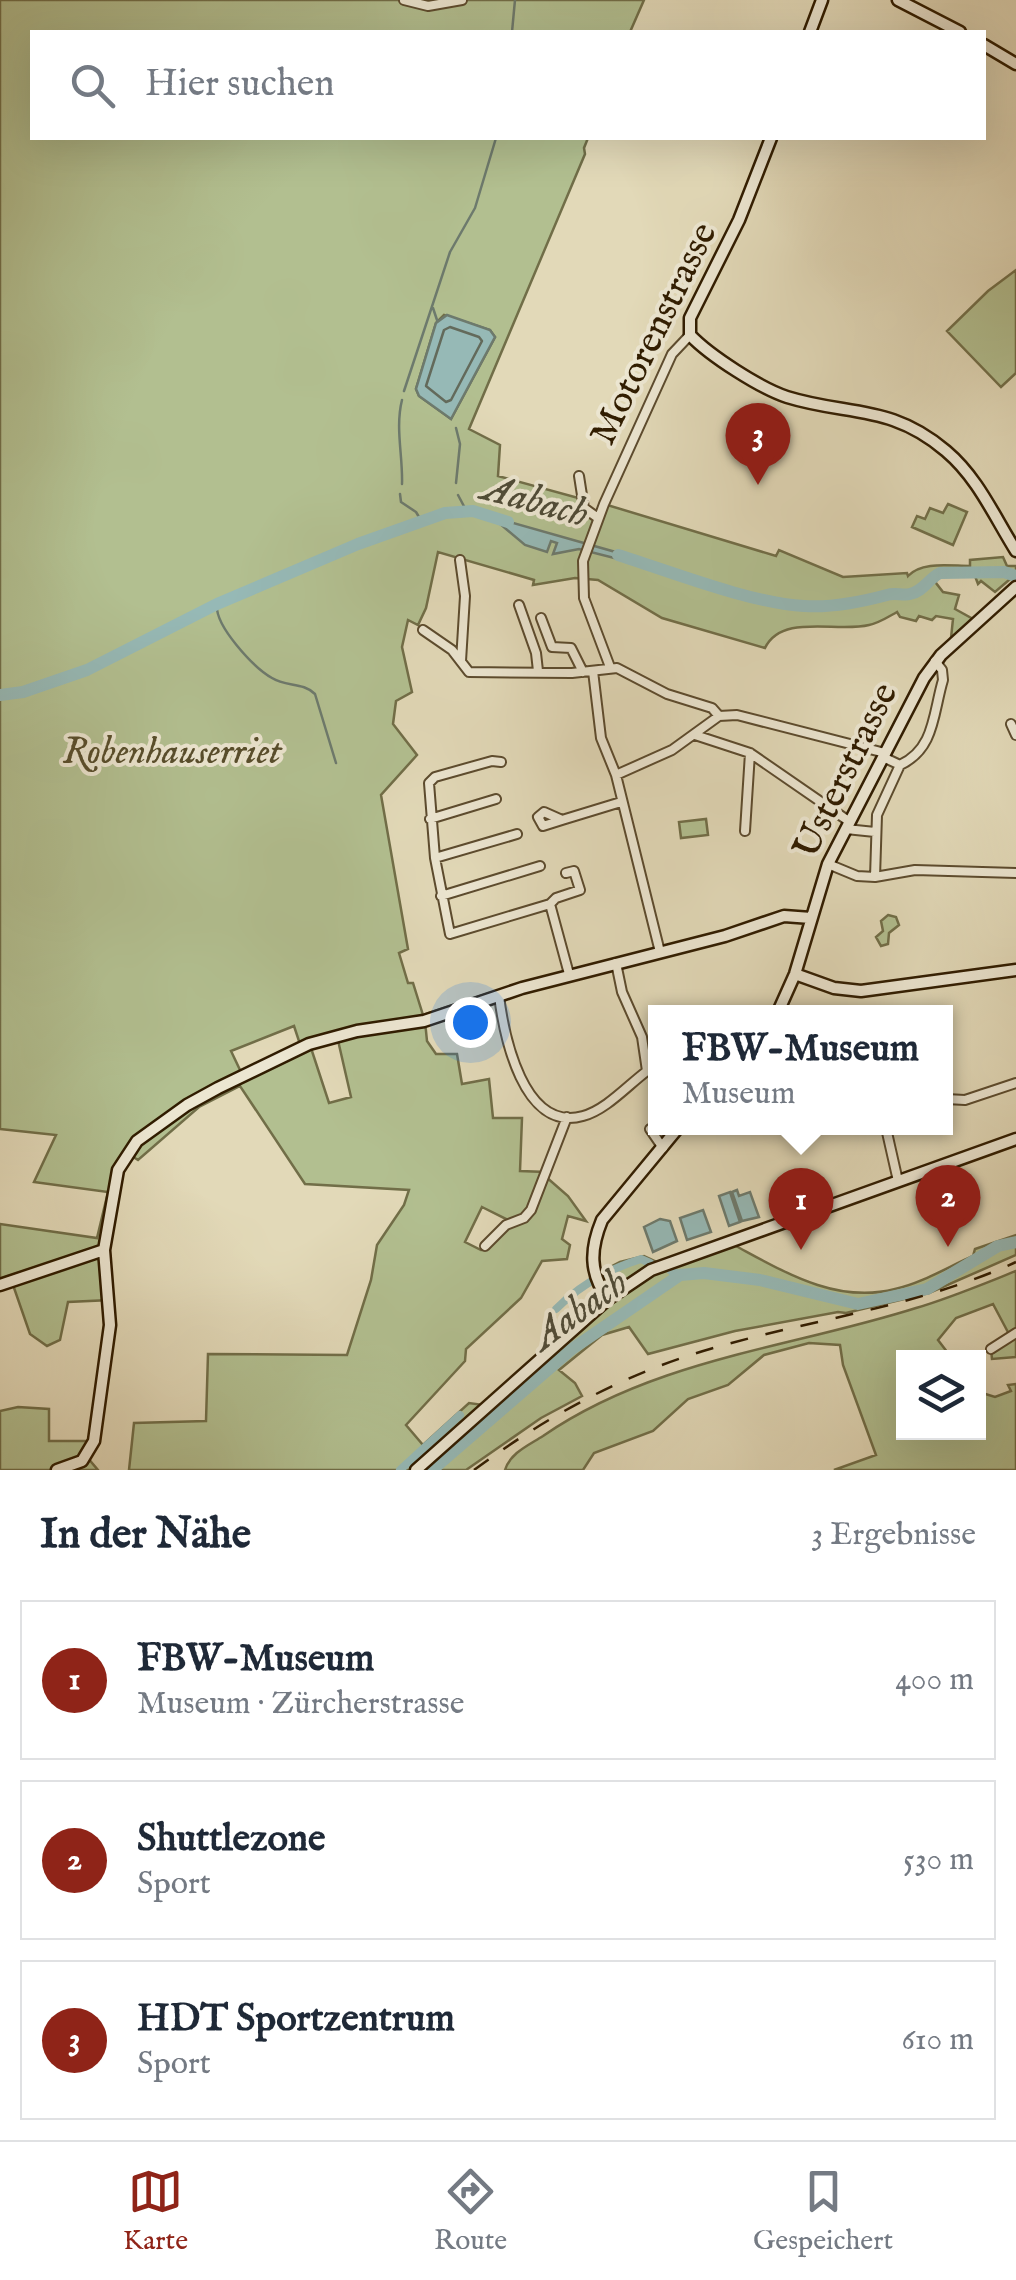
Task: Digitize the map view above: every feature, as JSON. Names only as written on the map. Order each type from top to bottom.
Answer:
[{"type":"street","points":[[404,0],[428,6],[462,0]]},
{"type":"street","points":[[811,30],[822,0]]},
{"type":"street","points":[[898,0],[956,30]]},
{"type":"street","points":[[986,46],[1016,64]]},
{"type":"street","name":"Motorenstrasse","points":[[610,668],[583,593],[582,574],[590,537],[675,349],[690,335],[690,318],[740,220],[770,140]]},
{"type":"street","points":[[690,335],[777,393],[877,414],[924,435],[973,479],[1016,551]]},
{"type":"street","points":[[580,476],[584,508],[598,518]]},
{"type":"street","points":[[460,560],[465,596],[460,661]]},
{"type":"street","name":"Usterstrasse","points":[[781,1005],[795,974],[828,864],[936,661],[1016,587]]},
{"type":"street","points":[[519,605],[538,671]]},
{"type":"street","points":[[541,618],[552,647],[570,648],[582,672]]},
{"type":"street","points":[[422,630],[452,650],[464,668],[472,672],[582,672],[610,668],[631,673],[674,697],[708,706],[719,716]]},
{"type":"street","points":[[875,877],[879,811],[900,766],[914,758],[929,737],[943,680],[936,661]]},
{"type":"street","points":[[593,670],[601,738],[616,775],[660,952]]},
{"type":"street","points":[[616,775],[663,755],[719,716],[737,715],[884,755],[900,766]]},
{"type":"street","points":[[1011,724],[1016,735]]},
{"type":"street","points":[[695,735],[750,754],[848,826],[875,832]]},
{"type":"street","points":[[745,832],[750,754]]},
{"type":"street","points":[[501,762],[492,761],[432,778],[429,786],[435,858],[450,934],[550,904],[580,890],[574,870],[566,873]]},
{"type":"street","points":[[430,819],[496,799]]},
{"type":"street","points":[[562,820],[621,802]]},
{"type":"street","points":[[860,802],[879,811]]},
{"type":"street","points":[[435,858],[517,834]]},
{"type":"street","points":[[828,864],[857,876],[875,877],[915,870],[1016,873]]},
{"type":"street","points":[[441,896],[540,866]]},
{"type":"street","points":[[550,904],[569,974]]},
{"type":"street","points":[[57,1470],[82,1461],[94,1440],[110,1317],[104,1250],[121,1162],[138,1141],[187,1105],[310,1044],[357,1031],[424,1021],[569,974],[735,934],[784,916],[811,918]]},
{"type":"street","points":[[616,962],[622,992],[648,1057]]},
{"type":"street","points":[[795,974],[834,988],[861,991],[1016,970]]},
{"type":"street","points":[[498,996],[506,1042],[520,1075],[542,1106],[567,1117],[592,1113],[648,1074]]},
{"type":"street","points":[[953,1099],[965,1100],[1016,1083]]},
{"type":"street","points":[[485,1246],[506,1225],[524,1218],[531,1210],[567,1117]]},
{"type":"street","points":[[654,1135],[663,1148]]},
{"type":"street","points":[[608,1298],[596,1279],[593,1249],[602,1220],[673,1135]]},
{"type":"street","points":[[888,1135],[898,1181]]},
{"type":"street","points":[[416,1470],[608,1298],[651,1270],[1016,1139]]},
{"type":"street","points":[[0,1285],[104,1250]]},
{"type":"street","points":[[991,1349],[1016,1333]]},
{"type":"green space","name":"Robenhauserriet","points":[[0,0],[644,0],[631,30],[30,30],[30,140],[587,140],[585,154],[469,429],[500,445],[498,476],[582,499],[584,508],[597,517],[604,504],[776,556],[779,550],[843,577],[907,573],[908,576],[928,566],[970,566],[970,560],[1003,557],[1007,566],[1016,566],[1016,574],[995,592],[981,581],[978,584],[975,576],[936,577],[943,592],[959,595],[955,609],[973,619],[951,638],[953,619],[919,616],[916,621],[900,617],[897,612],[856,627],[797,627],[773,637],[765,648],[662,618],[598,580],[575,578],[533,585],[534,580],[438,552],[426,608],[418,625],[408,620],[402,647],[412,692],[396,701],[393,724],[417,755],[381,795],[408,949],[399,953],[423,1015],[489,993],[499,996],[425,1021],[427,1041],[436,1054],[457,1054],[462,1084],[489,1079],[493,1118],[522,1118],[520,1171],[546,1172],[545,1176],[568,1196],[586,1221],[568,1216],[562,1239],[570,1245],[567,1259],[542,1261],[521,1298],[466,1349],[465,1361],[406,1425],[423,1445],[469,1403],[490,1406],[607,1299],[595,1275],[620,1262],[644,1256],[663,1265],[734,1239],[736,1246],[812,1283],[874,1293],[915,1283],[973,1256],[975,1249],[1016,1235],[1016,1255],[929,1293],[846,1313],[735,1331],[648,1354],[629,1327],[602,1335],[559,1370],[575,1383],[582,1396],[541,1418],[466,1470],[129,1470],[134,1423],[206,1421],[208,1354],[347,1355],[371,1280],[377,1245],[404,1205],[409,1190],[305,1184],[240,1086],[199,1107],[138,1160],[127,1153],[106,1231],[110,1300],[68,1302],[60,1340],[47,1346],[30,1334],[12,1282],[0,1285],[0,1224],[97,1238],[108,1192],[34,1182],[56,1135],[0,1129]],"holes":[[[444,315],[490,330],[495,337],[451,419],[419,396],[416,389],[436,323]],[[294,1026],[300,1044],[241,1072],[231,1051]],[[337,1036],[351,1097],[329,1103],[310,1045]],[[482,1207],[514,1223],[506,1225],[481,1250],[465,1242]]]},
{"type":"green space","points":[[1016,270],[1016,373],[1001,387],[947,331]]},
{"type":"green space","points":[[948,504],[967,512],[953,545],[912,527],[917,516],[925,519],[930,508],[943,513]]},
{"type":"green space","points":[[706,819],[708,835],[681,838],[679,822]]},
{"type":"green space","points":[[888,915],[896,917],[899,925],[889,933],[888,944],[881,946],[876,937],[883,931],[881,921]]},
{"type":"green space","points":[[1016,1271],[1016,1357],[992,1359],[991,1349],[1010,1336],[993,1304],[956,1318],[938,1340],[946,1350],[896,1350],[896,1440],[986,1440],[986,1394],[995,1397],[1011,1391],[1008,1385],[1016,1384],[1016,1470],[834,1470],[876,1455],[843,1365],[840,1345],[809,1343],[764,1355],[728,1385],[688,1399],[653,1431],[594,1453],[583,1470],[505,1470],[526,1446],[586,1410],[631,1389],[724,1358],[868,1322]]},
{"type":"green space","points":[[18,1407],[49,1409],[49,1441],[94,1441],[87,1457],[98,1470],[0,1470],[0,1411]]},
{"type":"water","points":[[447,315],[490,330],[495,337],[451,419],[419,396],[416,389],[436,323]]},
{"type":"water","points":[[492,517],[626,555],[632,560],[579,549],[553,554],[557,543],[551,541],[547,552],[525,545]]},
{"type":"water","points":[[737,1190],[739,1196],[750,1192],[759,1217],[742,1221],[732,1192]]},
{"type":"water","points":[[730,1192],[740,1222],[729,1226],[719,1196]]},
{"type":"water","points":[[703,1210],[711,1232],[687,1240],[680,1218]]},
{"type":"water","points":[[660,1219],[670,1221],[677,1241],[653,1252],[644,1227]]},
{"type":"waterway","points":[[512,30],[515,0]]},
{"type":"waterway","points":[[404,391],[450,252],[475,208],[495,140]]},
{"type":"waterway","points":[[433,308],[437,320]]},
{"type":"waterway","points":[[402,400],[402,484]]},
{"type":"waterway","points":[[456,428],[460,444],[456,483]]},
{"type":"waterway","points":[[400,494],[401,502],[416,512],[422,522]]},
{"type":"waterway","points":[[458,495],[466,510]]},
{"type":"waterway","name":"Aabach","points":[[0,695],[23,692],[87,670],[217,604],[358,544],[445,513],[473,511],[508,522]]},
{"type":"waterway","name":"Aabach","points":[[618,555],[736,593],[804,606],[910,594],[940,573],[1004,572],[1016,576]]},
{"type":"waterway","points":[[217,604],[228,634],[255,665],[277,681],[315,694],[336,763]]},
{"type":"waterway","name":"Aabach","points":[[432,1470],[572,1349],[680,1275],[704,1273],[760,1280],[858,1304],[927,1289],[998,1246],[1016,1242]]},
{"type":"waterway","points":[[556,1309],[606,1273],[641,1259],[650,1263]]},
{"type":"waterway","points":[[671,1271],[680,1275]]},
{"type":"waterway","points":[[400,1470],[460,1415]]},
{"type":"railway","points":[[474,1470],[557,1415],[616,1384],[678,1359],[903,1301],[1016,1262]]},
{"type":"place","name":"HDT Sportzentrum","points":[[758,485]]},
{"type":"place","name":"Shuttlezone","points":[[948,1247]]},
{"type":"place","name":"FBW-Museum","points":[[801,1250]]}]
